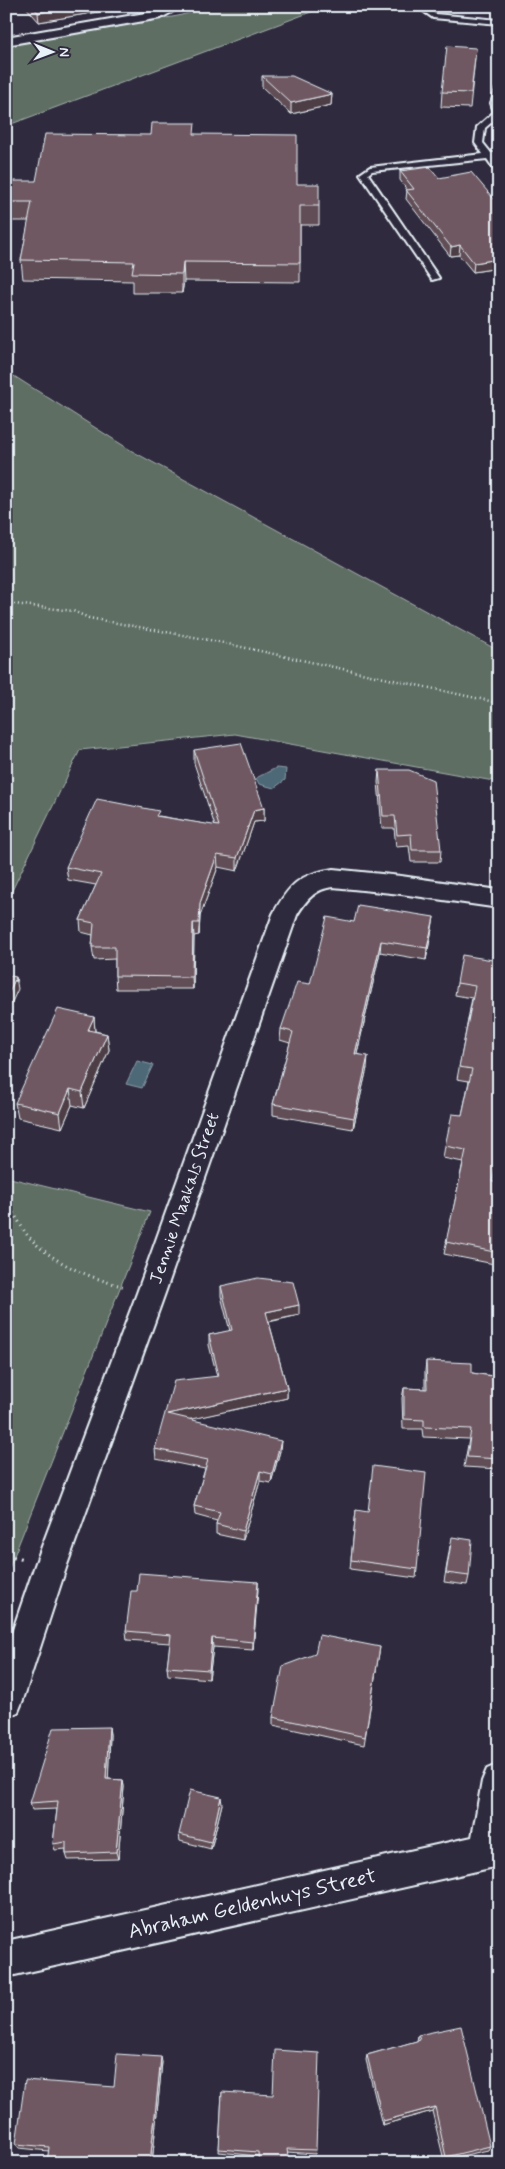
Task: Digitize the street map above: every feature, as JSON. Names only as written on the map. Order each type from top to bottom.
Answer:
[{"type":"street","points":[[9,37],[160,14],[175,7]]},
{"type":"street","name":"Jennie Maakals Street","points":[[6,1700],[51,1565],[151,1293],[285,914],[298,893],[318,880],[333,878],[401,885],[499,899]]},
{"type":"street","points":[[493,1849],[499,1781]]},
{"type":"street","name":"Abraham Geldenhuys Street","points":[[6,1959],[493,1849]]},
{"type":"lane","points":[[419,6],[433,16],[499,22]]},
{"type":"lane","points":[[499,91],[495,103],[498,114],[481,127],[479,143],[499,170]]},
{"type":"lane","points":[[435,278],[364,174],[370,170],[499,155]]},
{"type":"path","points":[[6,603],[53,610],[73,610],[89,618],[205,639],[499,703]]},
{"type":"path","points":[[6,1206],[29,1237],[53,1259],[108,1283],[151,1293]]},
{"type":"green space","points":[[201,6],[327,6],[6,126],[6,45],[178,16],[199,10]]},
{"type":"green space","points":[[6,371],[132,451],[499,651],[499,782],[235,734],[80,750],[6,903]]},
{"type":"green space","points":[[6,1177],[150,1212],[6,1576]]},
{"type":"water","points":[[276,768],[286,769],[285,780],[274,788],[259,784],[256,778]]},
{"type":"water","points":[[137,1061],[153,1065],[142,1088],[126,1084]]},
{"type":"building","points":[[33,6],[74,6],[38,13]]},
{"type":"building","points":[[447,46],[476,48],[471,93],[442,92]]},
{"type":"building","points":[[262,76],[292,76],[332,94],[291,103]]},
{"type":"building","points":[[152,123],[195,123],[194,134],[297,135],[297,184],[319,184],[319,206],[300,206],[300,263],[183,262],[182,274],[132,273],[134,262],[21,260],[32,202],[6,202],[11,181],[36,181],[45,134],[151,135]]},
{"type":"building","points":[[430,167],[439,178],[471,172],[499,205],[499,259],[474,263],[460,245],[451,247],[406,190],[414,189],[400,171]]},
{"type":"building","points":[[241,743],[264,808],[254,810],[237,858],[217,855],[200,903],[199,923],[193,923],[192,977],[115,976],[115,947],[92,947],[94,923],[80,920],[101,874],[66,867],[97,799],[159,811],[156,816],[219,826],[194,750]]},
{"type":"building","points":[[379,770],[409,770],[433,780],[441,850],[412,850],[411,834],[397,835],[395,816],[383,816]]},
{"type":"building","points":[[358,905],[434,917],[427,948],[381,941],[355,1054],[368,1056],[354,1118],[273,1104],[293,1032],[281,1029],[297,982],[310,984],[327,917],[354,922]]},
{"type":"building","points":[[462,955],[499,961],[499,1151],[492,1182],[499,1183],[499,1253],[446,1242],[466,1150],[445,1146],[452,1114],[462,1115],[472,1069],[459,1067],[475,986],[457,983]]},
{"type":"building","points":[[6,975],[16,977],[6,999]]},
{"type":"building","points":[[58,1009],[94,1017],[88,1030],[107,1034],[82,1092],[70,1089],[60,1113],[15,1103]]},
{"type":"building","points":[[258,1278],[293,1282],[299,1305],[266,1312],[287,1388],[168,1414],[281,1441],[272,1474],[260,1471],[243,1531],[216,1524],[220,1512],[194,1506],[208,1460],[155,1449],[174,1381],[219,1376],[209,1335],[232,1330],[221,1286]]},
{"type":"building","points":[[426,1361],[472,1363],[472,1373],[499,1377],[499,1459],[467,1457],[471,1429],[424,1427],[424,1420],[404,1419],[404,1388],[427,1389]]},
{"type":"building","points":[[373,1466],[426,1473],[417,1569],[351,1560],[356,1510],[368,1512]]},
{"type":"building","points":[[452,1537],[472,1540],[469,1576],[446,1573]]},
{"type":"building","points":[[139,1573],[258,1582],[253,1642],[212,1638],[209,1670],[167,1667],[171,1635],[126,1631],[131,1591],[137,1591]]},
{"type":"building","points":[[319,1635],[380,1647],[365,1737],[273,1717],[283,1666],[315,1654]]},
{"type":"building","points":[[109,1727],[106,1779],[123,1780],[116,1852],[66,1854],[66,1842],[53,1844],[58,1801],[30,1803],[53,1728]]},
{"type":"building","points":[[190,1790],[221,1797],[211,1842],[179,1834]]},
{"type":"building","points":[[461,2026],[490,2146],[446,2157],[435,2107],[383,2121],[367,2055],[420,2040],[418,2035]]},
{"type":"building","points":[[275,2050],[319,2053],[316,2150],[287,2149],[289,2163],[259,2163],[258,2152],[219,2149],[222,2092],[273,2095]]},
{"type":"building","points":[[117,2054],[161,2057],[150,2163],[47,2163],[49,2147],[16,2144],[25,2080],[114,2087]]}]
